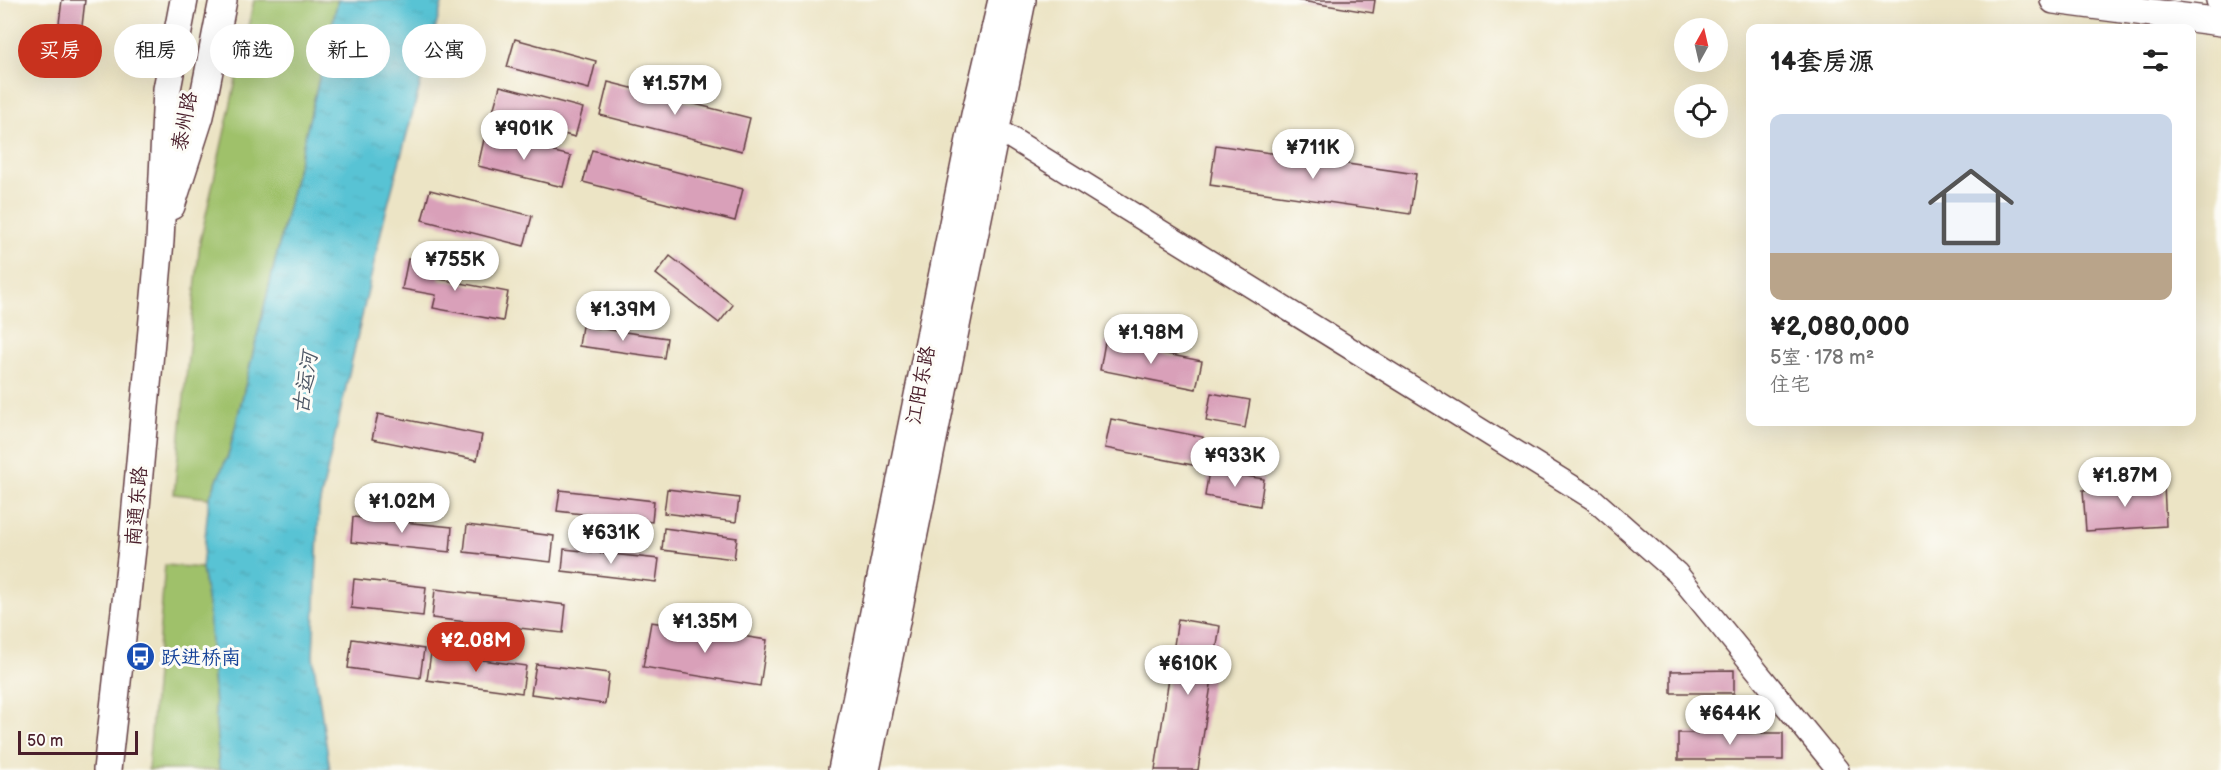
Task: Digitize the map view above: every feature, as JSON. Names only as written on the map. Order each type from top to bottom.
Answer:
[{"type":"main road","name":"南通东路","points":[[106,770],[133,540],[160,241],[167,89],[184,0]]},
{"type":"main road","name":"泰州路","points":[[160,241],[207,0]]},
{"type":"main road","name":"南通东路","points":[[160,241],[200,116],[223,0]]},
{"type":"main road","name":"江阳东路","points":[[843,770],[975,115],[1002,0]]},
{"type":"main road","name":"江阳东路","points":[[866,770],[1022,0]]},
{"type":"main road","points":[[2054,0],[2221,22]]},
{"type":"street","points":[[995,128],[1593,499],[1677,573],[1838,770]]},
{"type":"green space","points":[[254,0],[338,0],[332,24],[306,24],[306,78],[319,78],[229,453],[209,498],[174,494],[200,241],[237,78],[294,78],[294,24],[249,24]]},
{"type":"green space","points":[[165,565],[202,568],[209,611],[219,770],[148,770]]},
{"type":"water","name":"古运河","points":[[338,0],[443,0],[437,24],[402,24],[402,78],[422,78],[384,219],[319,506],[313,657],[330,770],[219,770],[209,611],[202,568],[209,498],[229,453],[319,78],[390,78],[390,24],[332,24]]},
{"type":"building","points":[[62,0],[85,0],[82,24],[59,23]]},
{"type":"building","points":[[1295,0],[1375,0],[1373,13]]},
{"type":"building","points":[[515,39],[596,61],[589,89],[507,67]]},
{"type":"building","points":[[608,82],[750,118],[742,151],[600,115]]},
{"type":"building","points":[[500,86],[583,108],[575,137],[492,115]]},
{"type":"building","points":[[485,135],[571,156],[563,187],[478,166]]},
{"type":"building","points":[[1216,145],[1416,174],[1410,214],[1210,185]]},
{"type":"building","points":[[592,150],[743,189],[735,221],[583,182]]},
{"type":"building","points":[[430,190],[532,216],[524,246],[422,220]]},
{"type":"building","points":[[670,256],[733,305],[719,323],[656,274]]},
{"type":"building","points":[[408,259],[442,266],[439,279],[508,292],[503,321],[433,308],[436,295],[402,289]]},
{"type":"building","points":[[582,326],[667,338],[664,358],[579,346]]},
{"type":"building","points":[[1105,342],[1202,361],[1196,389],[1100,370]]},
{"type":"building","points":[[1211,393],[1250,400],[1245,428],[1206,421]]},
{"type":"building","points":[[378,414],[482,435],[477,460],[372,439]]},
{"type":"building","points":[[1111,419],[1203,437],[1198,466],[1105,448]]},
{"type":"building","points":[[1209,470],[1264,479],[1260,506],[1205,496]]},
{"type":"building","points":[[2164,485],[2166,526],[2086,531],[2083,490]]},
{"type":"building","points":[[667,489],[739,498],[736,522],[664,513]]},
{"type":"building","points":[[560,490],[654,501],[652,522],[557,511]]},
{"type":"building","points":[[353,517],[452,527],[450,552],[351,542]]},
{"type":"building","points":[[467,525],[554,536],[551,562],[464,552]]},
{"type":"building","points":[[664,528],[737,538],[734,559],[662,550]]},
{"type":"building","points":[[564,549],[659,559],[656,582],[562,571]]},
{"type":"building","points":[[354,579],[426,587],[423,616],[351,608]]},
{"type":"building","points":[[435,589],[566,605],[563,633],[432,618]]},
{"type":"building","points":[[1178,619],[1220,626],[1198,770],[1155,770]]},
{"type":"building","points":[[651,622],[767,640],[760,686],[643,667]]},
{"type":"building","points":[[352,639],[424,649],[420,678],[348,668]]},
{"type":"building","points":[[431,653],[526,666],[522,693],[427,680]]},
{"type":"building","points":[[536,664],[609,673],[605,704],[531,694]]},
{"type":"building","points":[[1734,670],[1734,693],[1671,693],[1671,671]]},
{"type":"building","points":[[1678,733],[1783,733],[1783,760],[1678,760]]},
{"type":"place","name":"跃进桥南","points":[[140,657]]}]
